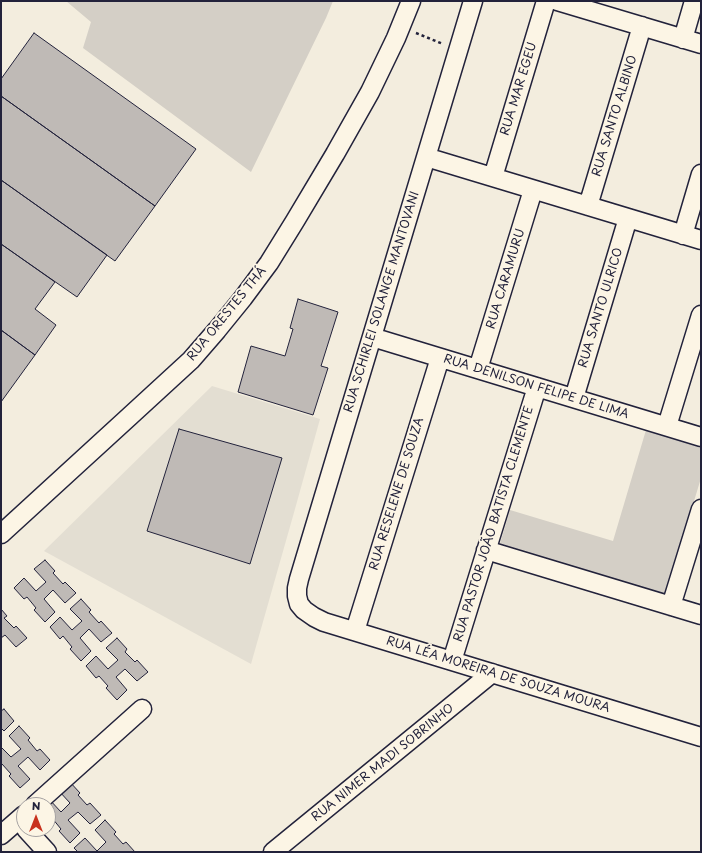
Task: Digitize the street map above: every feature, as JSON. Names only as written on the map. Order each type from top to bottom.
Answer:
[{"type":"street","name":"RUA ORESTES THÁ","points":[[1,534],[191,360],[243,298],[276,251],[335,154],[370,92],[396,38],[411,1]]},
{"type":"street","name":"RUA SCHIRLEI SOLANGE MANTOVANI","points":[[299,604],[297,588],[299,579],[473,1]]},
{"type":"street","name":"RUA MAR EGEU","points":[[493,177],[546,1]]},
{"type":"street","points":[[557,1],[589,6],[642,26],[701,44]]},
{"type":"street","points":[[683,38],[694,1]]},
{"type":"street","name":"RUA SANTO ALBINO","points":[[588,206],[642,26]]},
{"type":"street","points":[[426,157],[701,240]]},
{"type":"street","points":[[683,235],[701,174]]},
{"type":"street","name":"RUA CARAMURU","points":[[478,369],[533,190]]},
{"type":"street","name":"RUA SANTO ULRICO","points":[[574,398],[628,218]]},
{"type":"street","points":[[667,426],[701,315]]},
{"type":"street","name":"RUA DENILSON FELIPE DE LIMA","points":[[372,337],[701,437]]},
{"type":"street","name":"RUA RESELENE DE SOUZA","points":[[355,631],[440,358]]},
{"type":"street","name":"RUA PASTOR JOÃO BATISTA CLEMENTE","points":[[452,661],[537,387]]},
{"type":"street","points":[[672,606],[701,509]]},
{"type":"street","points":[[486,550],[701,616]]},
{"type":"street","name":"RUA LÉA MOREIRA DE SOUZA MOURA","points":[[299,604],[304,610],[324,622],[701,737]]},
{"type":"street","name":"RUA NIMER MADI SOBRINHO","points":[[273,852],[492,673]]},
{"type":"street","points":[[44,797],[142,709]]},
{"type":"street","points":[[1,835],[16,827]]},
{"type":"street","points":[[35,837],[47,852]]},
{"type":"path","points":[[415,32],[446,45]]},
{"type":"shaded area","points":[[66,1],[333,1],[251,172],[83,48],[91,22]]},
{"type":"shaded area","points":[[212,386],[320,419],[251,664],[44,551]]},
{"type":"shaded area","points":[[646,430],[701,446],[701,478],[665,597],[499,547],[510,510],[613,541]]},
{"type":"building","points":[[34,33],[196,149],[155,206],[1,96],[1,79]]},
{"type":"building","points":[[1,96],[155,206],[115,261],[1,180]]},
{"type":"building","points":[[1,180],[107,255],[77,297],[1,244]]},
{"type":"building","points":[[1,244],[55,282],[35,309],[56,325],[35,355],[1,330]]},
{"type":"building","points":[[298,299],[338,312],[321,366],[328,368],[313,415],[238,392],[251,346],[285,356],[293,329],[290,328]]},
{"type":"building","points":[[1,330],[35,355],[1,402]]},
{"type":"building","points":[[179,429],[282,458],[250,564],[147,531]]},
{"type":"building","points":[[45,560],[55,571],[53,573],[63,584],[65,582],[76,593],[65,603],[53,590],[44,599],[55,612],[45,622],[34,610],[36,608],[27,597],[24,599],[14,588],[24,578],[36,591],[46,582],[34,569]]},
{"type":"building","points":[[81,599],[91,610],[89,612],[99,623],[101,621],[112,633],[101,642],[89,629],[80,638],[91,651],[81,661],[70,649],[72,647],[63,636],[60,639],[50,627],[60,617],[72,630],[82,621],[70,609]]},
{"type":"building","points":[[1,609],[7,616],[4,618],[14,628],[16,626],[27,638],[16,647],[5,635],[1,638]]},
{"type":"building","points":[[117,638],[127,649],[125,652],[135,662],[137,660],[148,672],[137,681],[125,669],[116,677],[127,690],[117,700],[106,688],[108,686],[99,676],[96,678],[86,666],[96,656],[108,669],[118,660],[106,648]]},
{"type":"building","points":[[4,709],[14,721],[4,731],[1,728],[1,711]]},
{"type":"building","points":[[19,726],[30,738],[28,740],[37,751],[40,749],[50,760],[40,770],[28,757],[18,766],[30,779],[20,788],[9,776],[11,774],[1,764],[1,747],[11,757],[21,749],[9,736]]},
{"type":"building","points":[[69,781],[80,793],[78,795],[87,805],[90,803],[101,815],[90,824],[78,812],[68,820],[80,833],[70,843],[59,831],[61,829],[56,823],[56,807],[61,812],[70,803],[59,791]]},
{"type":"building","points":[[105,820],[116,832],[114,834],[123,844],[126,842],[135,852],[78,852],[74,848],[85,838],[97,851],[106,842],[95,830]]}]
